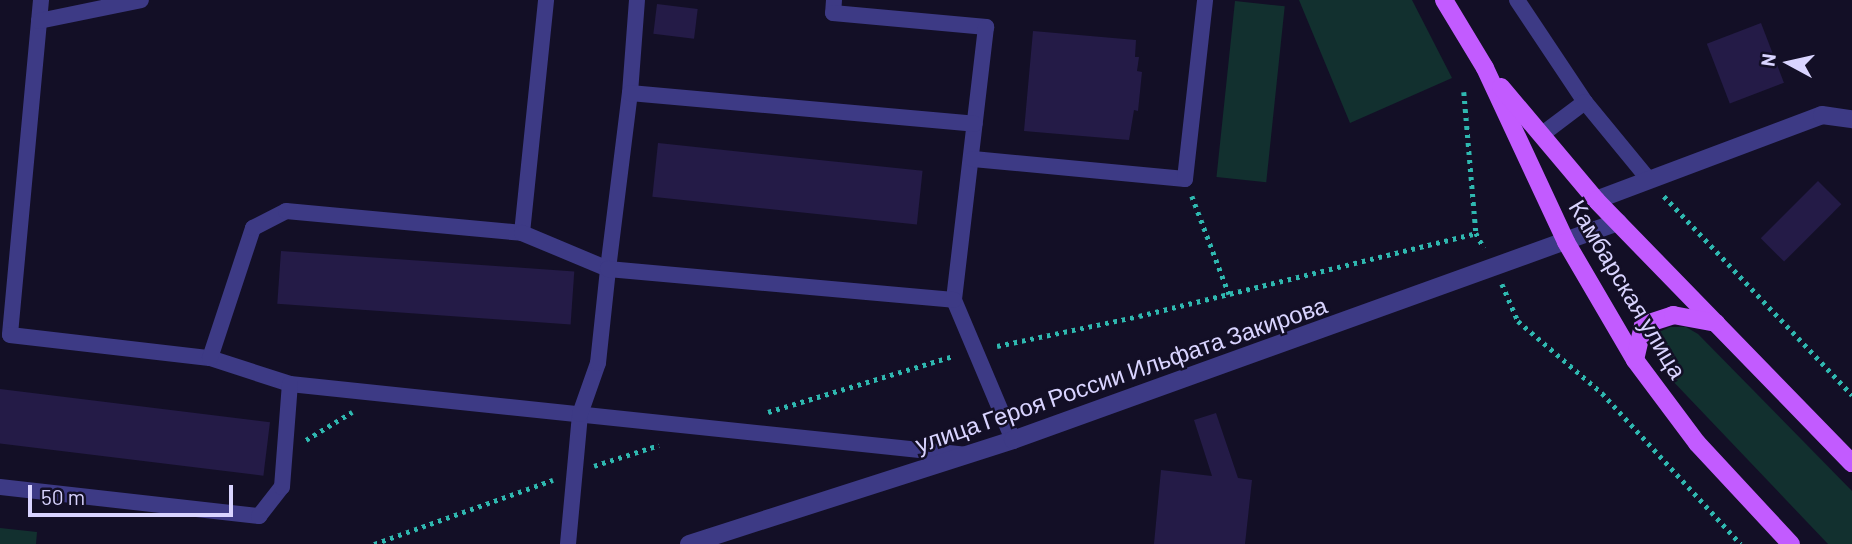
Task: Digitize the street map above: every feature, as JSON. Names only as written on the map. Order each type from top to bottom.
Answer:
[{"type":"main road","name":"Камбарская улица","points":[[1444,0],[1485,68],[1566,242],[1635,360],[1697,443],[1791,544]]},
{"type":"main road","name":"Камбарская улица","points":[[1485,68],[1596,200],[1852,463]]},
{"type":"main road","points":[[1635,360],[1643,325],[1673,315],[1716,323]]},
{"type":"street","points":[[1596,200],[1822,115],[1852,119]]},
{"type":"street","name":"улица Героя России Ильфата Закирова","points":[[689,544],[1013,440],[1618,222]]},
{"type":"lane","points":[[41,0],[10,335],[210,358],[290,384],[363,389],[967,455]]},
{"type":"lane","points":[[39,21],[141,0]]},
{"type":"lane","points":[[522,233],[546,0]]},
{"type":"lane","points":[[568,544],[572,473],[580,414],[598,363],[630,93],[637,0]]},
{"type":"lane","points":[[834,0],[833,13],[986,27],[975,124],[974,159],[954,300],[978,349],[1013,440]]},
{"type":"lane","points":[[974,159],[1185,179],[1205,0]]},
{"type":"lane","points":[[1517,0],[1585,102],[1649,180]]},
{"type":"lane","points":[[630,93],[975,124]]},
{"type":"lane","points":[[1541,135],[1585,102]]},
{"type":"lane","points":[[210,358],[253,228],[271,215],[314,211],[522,233],[608,270],[954,300]]},
{"type":"lane","points":[[0,487],[258,516],[282,487],[290,384]]},
{"type":"path","points":[[758,414],[978,349],[1229,294],[1476,233],[1464,92]]},
{"type":"path","points":[[1185,179],[1229,294]]},
{"type":"path","points":[[1649,180],[1852,395]]},
{"type":"path","points":[[1518,321],[1602,393],[1741,544]]},
{"type":"path","points":[[284,453],[362,406],[363,389]]},
{"type":"path","points":[[374,544],[572,473],[670,442]]},
{"type":"green space","points":[[1299,0],[1412,0],[1452,78],[1350,123]]},
{"type":"green space","points":[[1235,1],[1285,6],[1266,182],[1216,177]]},
{"type":"green space","points":[[1670,327],[1686,327],[1698,334],[1852,491],[1852,544],[1828,544],[1668,376],[1653,346],[1657,333]]},
{"type":"green space","points":[[0,528],[37,532],[36,544],[0,544]]},
{"type":"building","points":[[657,4],[698,9],[694,39],[653,34]]},
{"type":"building","points":[[1761,23],[1784,83],[1730,104],[1707,44]]},
{"type":"building","points":[[1033,31],[1136,40],[1135,57],[1139,57],[1137,71],[1142,72],[1138,111],[1134,110],[1129,140],[1024,131]]},
{"type":"building","points":[[658,143],[923,171],[917,225],[652,197]]},
{"type":"building","points":[[1818,181],[1841,204],[1784,262],[1761,238]]},
{"type":"building","points":[[281,251],[574,272],[571,324],[277,304]]},
{"type":"building","points":[[0,389],[270,422],[263,476],[0,443]]},
{"type":"building","points":[[1216,413],[1238,478],[1252,480],[1245,544],[1154,544],[1161,470],[1212,476],[1194,420]]}]
